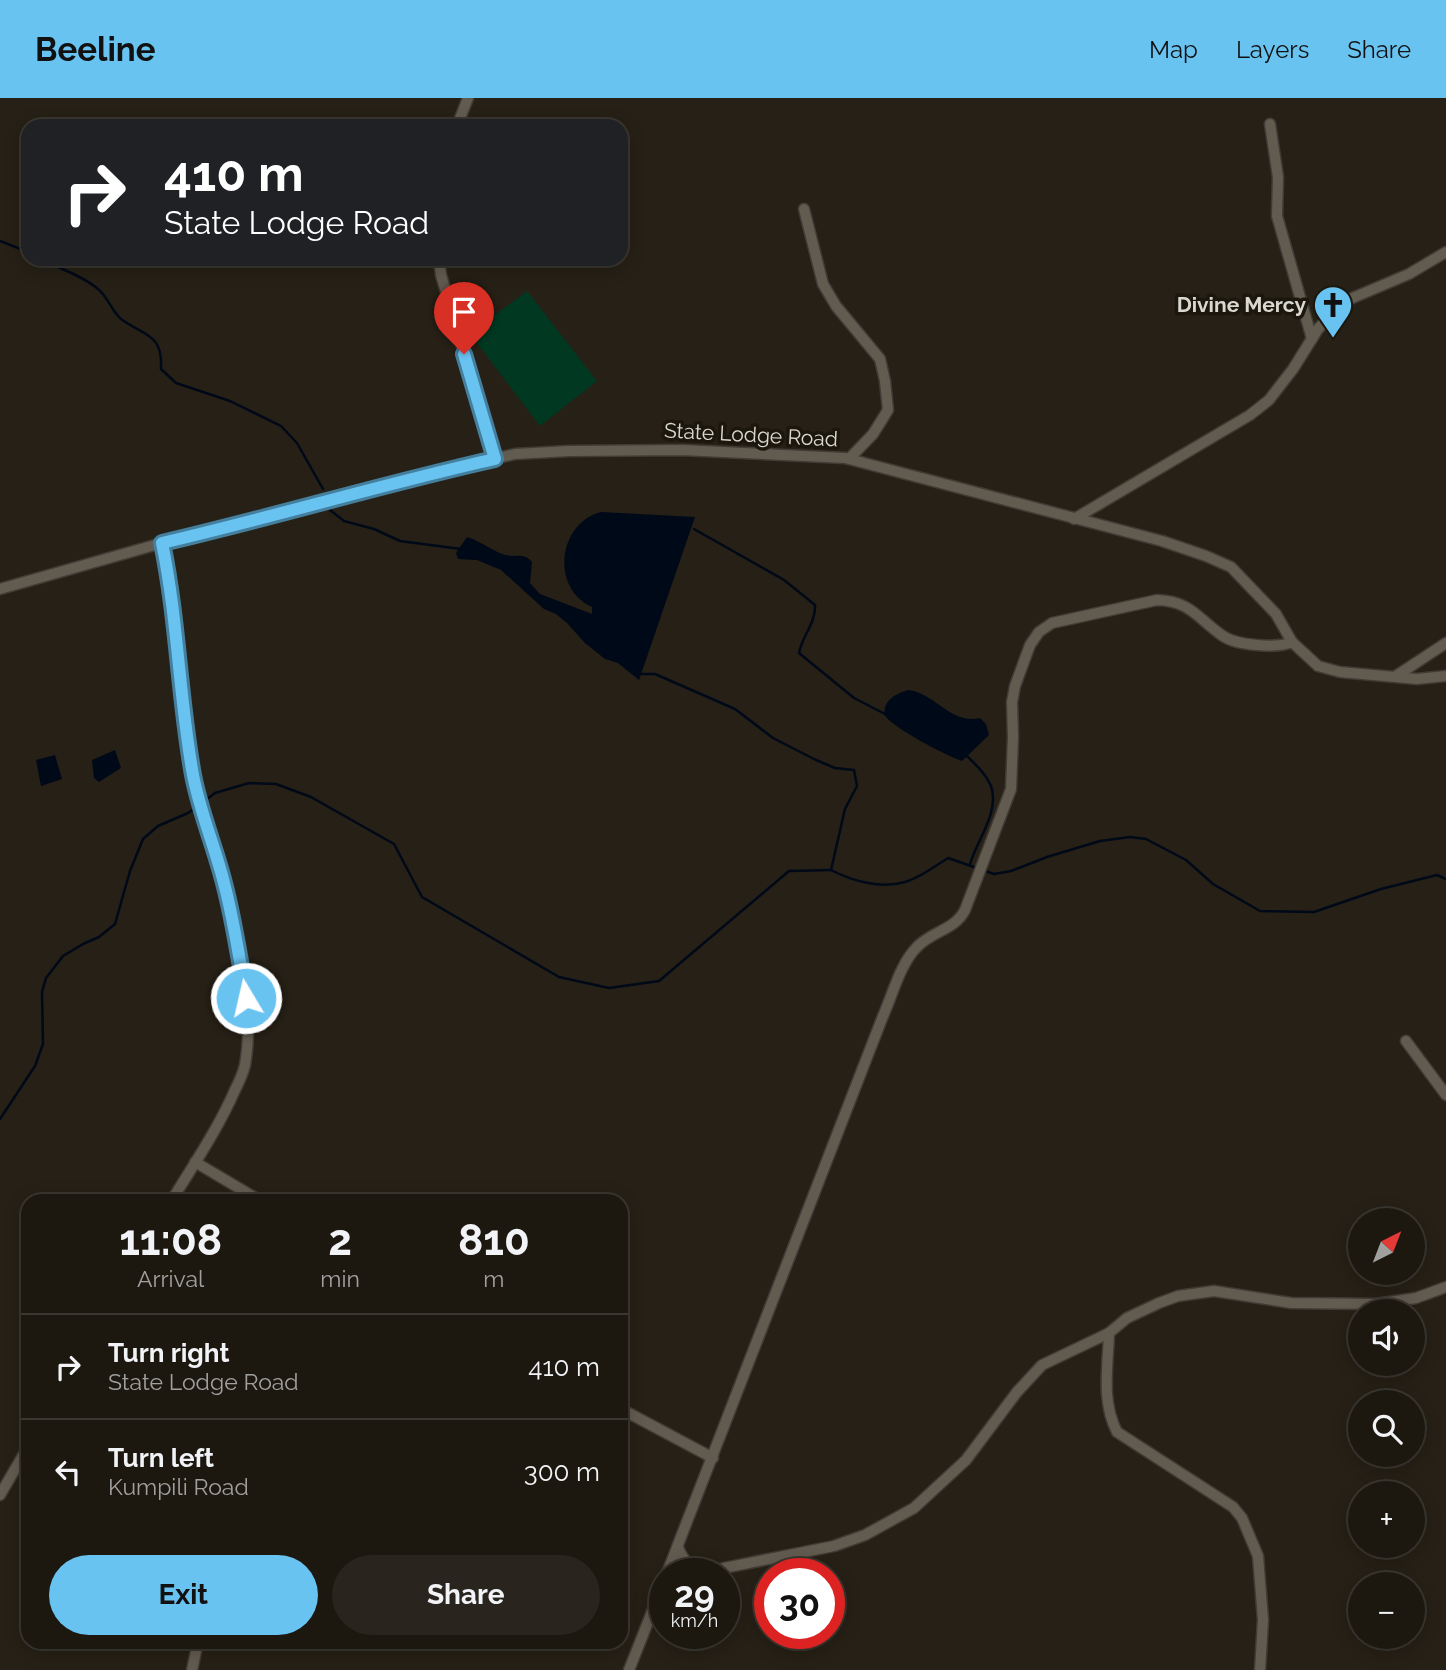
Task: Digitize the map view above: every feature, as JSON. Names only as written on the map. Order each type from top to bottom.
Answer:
[{"type":"street","points":[[460,119],[468,98]]},
{"type":"street","points":[[1270,124],[1278,177],[1277,216],[1312,339]]},
{"type":"street","points":[[804,209],[823,284],[836,306],[880,359],[885,381],[888,410],[873,434],[849,459]]},
{"type":"street","points":[[1074,519],[1250,415],[1269,400],[1330,313],[1343,302],[1409,274],[1446,252]]},
{"type":"street","points":[[440,266],[495,459]]},
{"type":"street","name":"State Lodge Road","points":[[0,589],[394,482],[515,454],[682,450],[785,454],[849,459],[1162,541],[1231,567],[1276,614],[1292,642],[1318,666],[1340,672],[1417,679],[1446,677]]},
{"type":"street","points":[[162,543],[172,592],[184,714],[198,797],[227,893],[237,939],[249,1027],[244,1069],[230,1101],[176,1194]]},
{"type":"street","points":[[673,1558],[883,1016],[910,956],[919,945],[961,918],[974,885],[1011,789],[1012,702],[1027,649],[1044,628],[1052,623],[1150,601],[1167,600],[1190,608],[1224,637],[1232,640],[1271,646],[1292,642]]},
{"type":"street","points":[[1396,676],[1446,643]]},
{"type":"street","points":[[1406,1041],[1446,1095]]},
{"type":"street","points":[[195,1162],[249,1194]]},
{"type":"street","points":[[740,1565],[834,1546],[864,1535],[914,1508],[966,1460],[1017,1392],[1042,1366],[1110,1334],[1127,1318],[1178,1296],[1197,1292],[1224,1292],[1291,1303],[1377,1304],[1416,1298],[1446,1287]]},
{"type":"street","points":[[1110,1334],[1106,1402],[1117,1432],[1233,1507],[1248,1529],[1258,1556],[1263,1620],[1260,1670]]},
{"type":"street","points":[[628,1413],[713,1458]]},
{"type":"street","points":[[0,1495],[21,1459]]},
{"type":"street","points":[[678,1546],[681,1558]]},
{"type":"street","points":[[629,1670],[649,1622]]},
{"type":"street","points":[[192,1670],[196,1649]]},
{"type":"green space","points":[[527,291],[597,381],[540,426],[470,334]]},
{"type":"water","points":[[601,512],[695,517],[639,680],[618,663],[605,659],[585,643],[567,623],[544,609],[501,570],[477,560],[458,559],[456,553],[467,537],[505,555],[526,557],[532,562],[530,583],[540,594],[592,614],[592,607],[579,598],[570,586],[565,571],[565,556],[568,542],[576,529],[587,518]]},
{"type":"water","points":[[908,690],[918,692],[960,717],[980,718],[986,724],[989,735],[962,761],[921,741],[885,716],[885,706],[890,699]]},
{"type":"water","points":[[115,750],[121,768],[99,782],[94,778],[92,760]]},
{"type":"water","points":[[55,755],[62,779],[41,786],[36,760]]},
{"type":"waterway","points":[[0,241],[21,249]]},
{"type":"waterway","points":[[56,266],[92,284],[121,319],[150,337],[159,348],[161,369],[176,383],[230,401],[281,426],[297,443],[323,489]]},
{"type":"waterway","points":[[330,510],[344,521],[374,529],[400,541],[461,549]]},
{"type":"waterway","points":[[694,529],[784,580],[815,605],[815,612],[799,653],[854,698],[885,714]]},
{"type":"waterway","points":[[641,674],[655,674],[735,709],[773,738],[835,768],[854,770],[857,786],[845,809],[831,870],[848,878],[877,884],[896,884],[922,875],[948,858],[994,874],[1011,871],[1100,841],[1130,837],[1146,839],[1186,860],[1213,884],[1260,911],[1314,912],[1381,889],[1437,875],[1446,879]]},
{"type":"waterway","points":[[967,756],[986,778],[993,796],[990,816],[970,864]]},
{"type":"waterway","points":[[203,802],[215,793],[249,783],[276,784],[311,797],[394,844],[422,897],[559,977],[609,988],[659,981],[789,871],[831,870]]},
{"type":"waterway","points":[[0,1119],[35,1066],[43,1044],[42,992],[46,978],[63,956],[99,937],[115,924],[130,871],[143,839],[158,826],[198,806]]},
{"type":"place","name":"Divine Mercy","points":[[1333,339]]},
{"type":"route","points":[[246,998],[224,881],[193,776],[172,592],[162,543],[317,505],[394,482],[495,459],[464,354]]}]
